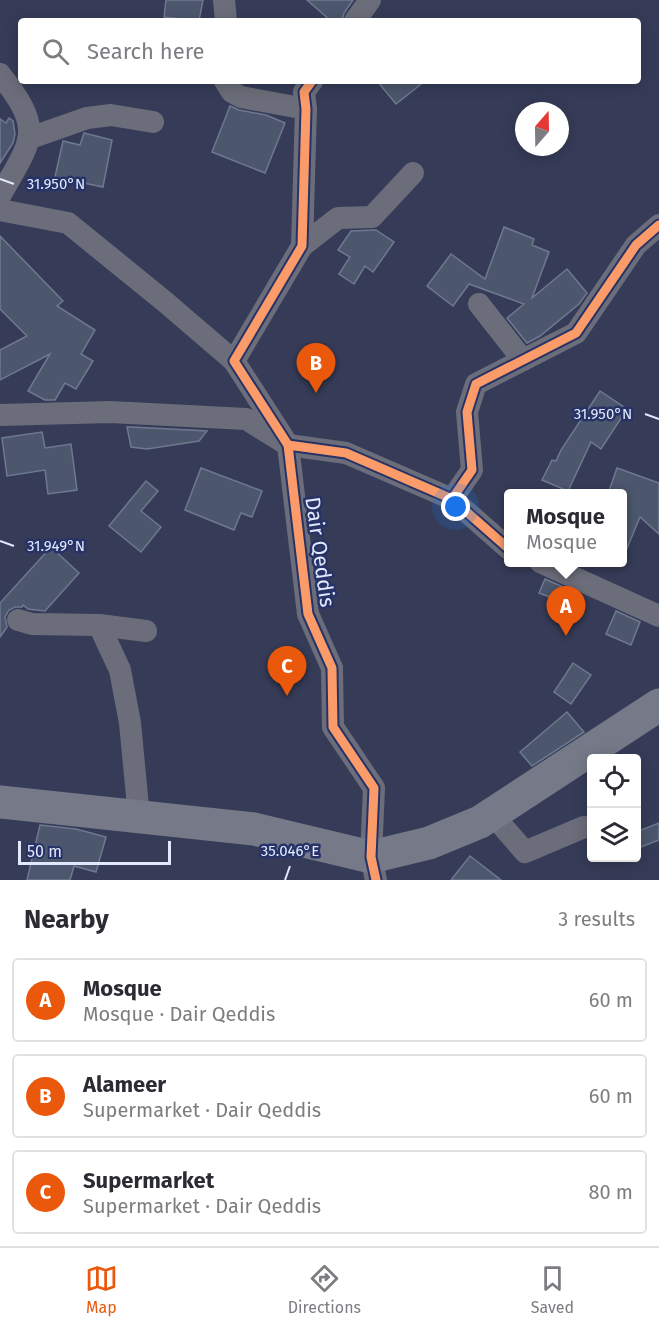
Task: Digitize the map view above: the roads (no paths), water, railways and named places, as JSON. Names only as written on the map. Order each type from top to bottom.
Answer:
[{"type":"main road","points":[[0,802],[255,829],[374,869],[480,822],[659,705]]},
{"type":"street","points":[[224,0],[225,18]]},
{"type":"street","points":[[357,18],[370,0]]},
{"type":"street","points":[[0,75],[14,92],[29,119],[30,138],[0,196]]},
{"type":"street","points":[[227,84],[232,92],[241,96],[306,109]]},
{"type":"street","points":[[302,246],[306,109],[304,92],[310,84]]},
{"type":"street","points":[[30,138],[87,118],[111,115],[153,122]]},
{"type":"street","points":[[234,361],[302,246],[338,218],[372,217],[413,173]]},
{"type":"street","points":[[0,210],[68,224],[164,302],[234,361],[288,445]]},
{"type":"street","points":[[452,499],[472,470],[467,412],[476,384],[576,333],[636,245],[659,225]]},
{"type":"street","points":[[480,304],[523,360]]},
{"type":"street","points":[[0,416],[110,412],[246,419],[288,445],[346,453],[452,499],[504,545]]},
{"type":"street","name":"Dair Qeddis","points":[[288,445],[308,614],[332,668],[333,727],[374,788],[374,869]]},
{"type":"street","points":[[551,567],[659,616]]},
{"type":"street","points":[[18,620],[32,624],[99,625],[146,631]]},
{"type":"street","points":[[99,625],[120,670],[130,723],[139,817]]},
{"type":"street","points":[[492,814],[525,852],[584,827]]},
{"type":"place","name":"Alameer","points":[[316,393]]},
{"type":"place","name":"Mosque","points":[[566,636]]},
{"type":"place","name":"Supermarket","points":[[287,696]]}]
